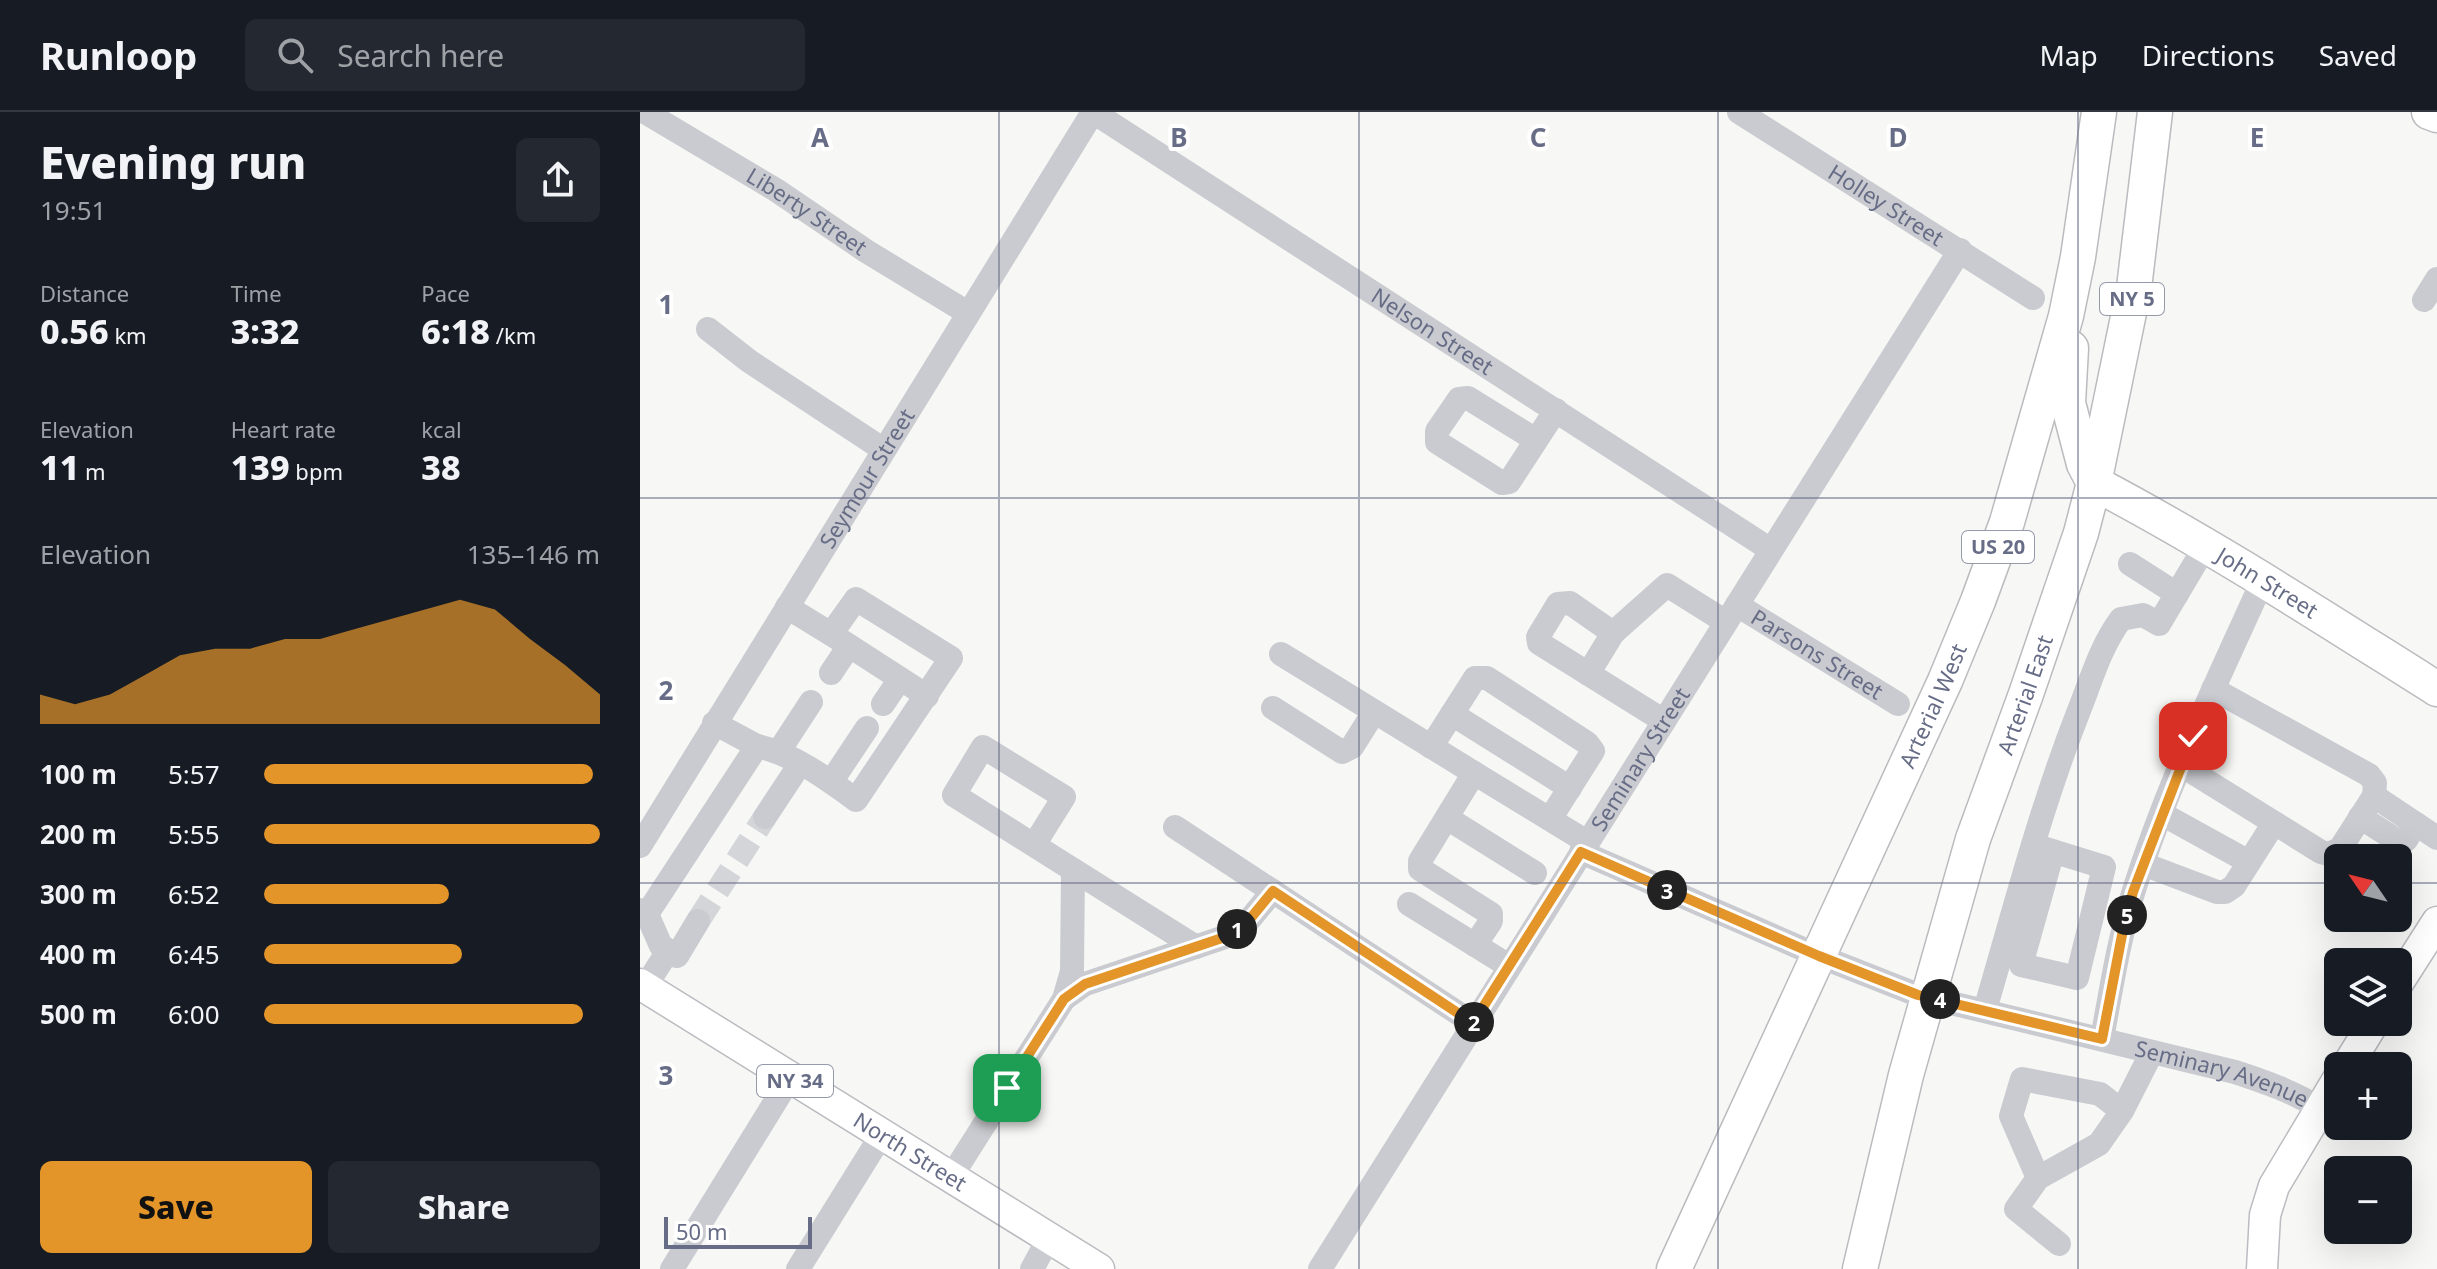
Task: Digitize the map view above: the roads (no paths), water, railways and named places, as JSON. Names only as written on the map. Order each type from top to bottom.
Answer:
[{"type":"highway","name":"Arterial West","points":[[1674,1269],[1945,681],[1978,601],[2007,522],[2066,316],[2078,257],[2099,112]]},
{"type":"highway","name":"Arterial East","points":[[1860,1269],[1906,1075],[1973,839],[2061,592],[2094,483],[2134,288],[2155,112]]},
{"type":"highway","points":[[2429,112],[2437,115]]},
{"type":"highway","points":[[2066,316],[2071,344],[2068,403],[2084,464],[2094,483]]},
{"type":"highway","name":"John Street","points":[[2094,483],[2206,545],[2437,689]]},
{"type":"main road","points":[[2412,961],[2437,922]]},
{"type":"main road","name":"North Street","points":[[643,986],[1099,1269]]},
{"type":"main road","points":[[2262,1269],[2265,1215],[2274,1186],[2324,1100]]},
{"type":"street","name":"Liberty Street","points":[[645,112],[776,190],[866,251],[968,313]]},
{"type":"street","name":"Seymour Street","points":[[644,839],[1093,112]]},
{"type":"street","name":"Nelson Street","points":[[1093,112],[1771,550]]},
{"type":"street","name":"Holley Street","points":[[1739,112],[2033,298]]},
{"type":"street","name":"Seminary Street","points":[[1320,1269],[1960,250]]},
{"type":"street","points":[[2424,300],[2437,279]]},
{"type":"street","points":[[708,329],[749,361],[884,450]]},
{"type":"street","points":[[1536,440],[1556,410]]},
{"type":"street","points":[[2043,848],[2104,867],[2077,978],[2021,965],[2043,848],[2064,750],[2108,637],[2121,619],[2143,615],[2159,624],[2206,545]]},
{"type":"street","points":[[2130,564],[2177,594]]},
{"type":"street","points":[[2102,1039],[2122,935],[2143,864],[2213,689],[2263,580]]},
{"type":"street","name":"Parsons Street","points":[[1613,633],[1667,585],[1731,613],[1898,704]]},
{"type":"street","points":[[714,723],[800,764],[856,800],[951,658],[856,599],[831,673]]},
{"type":"street","points":[[1588,674],[1613,633],[1570,603],[1558,604],[1538,637],[1539,643],[1588,674],[1664,721]]},
{"type":"street","points":[[787,607],[927,696]]},
{"type":"street","name":"Seminary Avenue","points":[[1281,654],[1550,819],[1584,847],[1819,956],[1918,995],[2274,1084],[2319,1108]]},
{"type":"street","points":[[1431,747],[1475,678],[1487,678],[1587,743],[1593,751],[1550,819]]},
{"type":"street","points":[[883,704],[900,679]]},
{"type":"street","points":[[2181,765],[2321,852],[2329,854],[2340,849],[2374,796],[2375,783],[2369,775],[2213,689]]},
{"type":"street","points":[[698,921],[677,956],[661,946],[643,912],[768,748],[811,702]]},
{"type":"street","points":[[1273,708],[1342,752],[1352,747],[1374,712]]},
{"type":"street","points":[[1452,714],[1570,788]]},
{"type":"street","points":[[831,782],[867,728]]},
{"type":"street","points":[[1034,845],[1064,797],[983,747],[954,795],[1196,947]]},
{"type":"street","points":[[765,817],[800,764]]},
{"type":"street","points":[[1474,773],[1420,861],[1420,869],[1491,914],[1491,921],[1475,945]]},
{"type":"street","points":[[2374,796],[2437,838]]},
{"type":"street","points":[[2162,814],[2249,862]]},
{"type":"street","points":[[2360,817],[2401,843],[2416,824]]},
{"type":"street","points":[[1447,818],[1535,873]]},
{"type":"street","points":[[2143,864],[2217,892],[2225,892],[2234,886],[2274,823]]},
{"type":"street","points":[[1175,827],[1473,1023]]},
{"type":"street","points":[[644,839],[685,856]]},
{"type":"street","points":[[1985,1010],[2043,848]]},
{"type":"street","points":[[951,1177],[1064,999],[1072,971],[1073,870]]},
{"type":"street","points":[[1064,999],[1085,984],[1228,936],[1250,919],[1273,891]]},
{"type":"street","points":[[1409,904],[1509,966]]},
{"type":"street","points":[[643,986],[668,951]]},
{"type":"street","points":[[2059,1244],[2016,1209],[2038,1178],[2099,1144],[2122,1111],[2152,1052]]},
{"type":"street","points":[[672,1269],[790,1078]]},
{"type":"street","points":[[2038,1178],[2011,1116],[2022,1079],[2100,1094],[2122,1111]]},
{"type":"street","points":[[798,1269],[882,1134]]},
{"type":"street","points":[[1032,1269],[1049,1238]]},
{"type":"tunnel","points":[[698,921],[765,817]]}]
